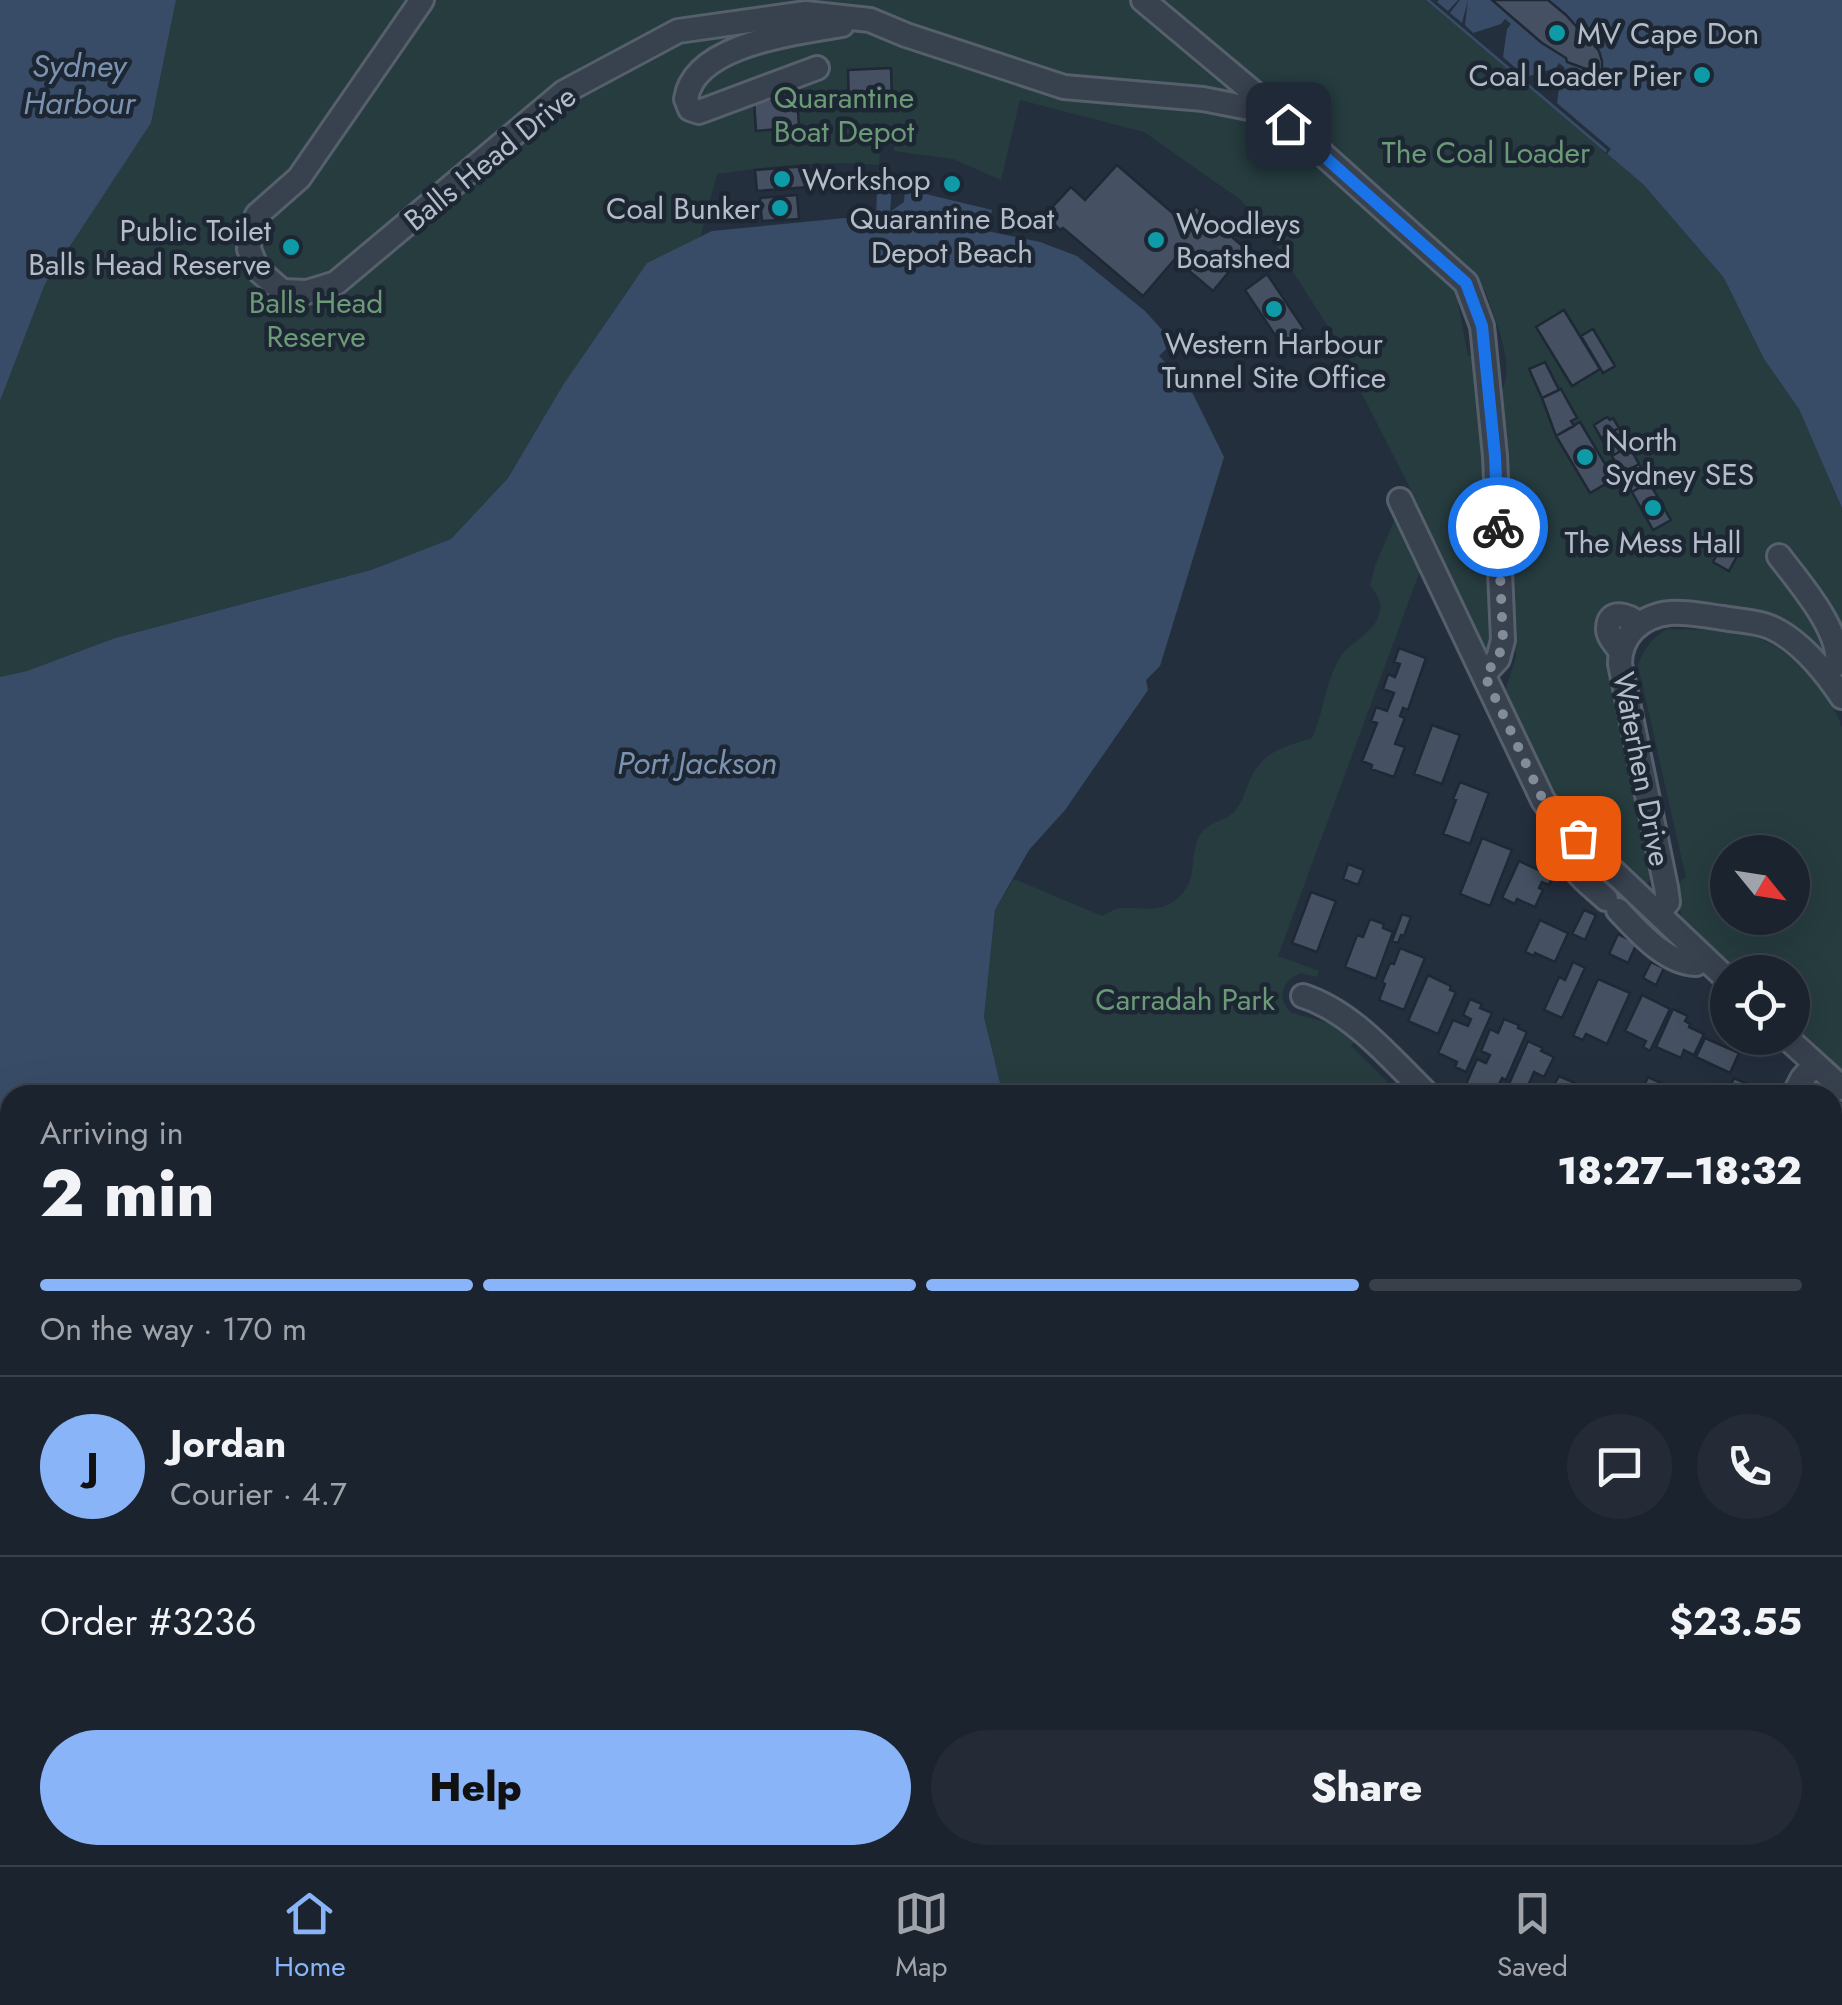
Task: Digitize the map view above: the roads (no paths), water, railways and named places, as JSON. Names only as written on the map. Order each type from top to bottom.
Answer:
[{"type":"street","name":"Balls Head Drive","points":[[422,0],[298,178],[258,215],[248,249],[257,269],[282,291],[307,292],[336,283],[564,92],[678,31],[806,13],[870,20],[1064,87],[1204,100],[1254,109],[1288,124]]},
{"type":"street","name":"Balls Head Drive","points":[[1144,0],[1266,103],[1466,283],[1482,326],[1495,456],[1503,640],[1498,660],[1484,674]]},
{"type":"street","points":[[817,68],[699,112],[690,109],[686,98],[702,71],[725,53],[810,30],[870,20]]},
{"type":"street","points":[[1204,100],[1220,65]]},
{"type":"street","points":[[1400,500],[1543,800],[1710,963]]},
{"type":"street","points":[[1779,556],[1811,597],[1836,646],[1837,663],[1826,674]]},
{"type":"street","name":"Waterhen Drive","points":[[1658,913],[1668,902],[1666,886],[1620,664],[1620,650],[1629,634],[1658,613],[1682,612],[1767,625],[1789,638],[1826,674],[1842,697]]},
{"type":"street","points":[[1578,838],[1571,846],[1572,865],[1612,905],[1663,952],[1696,964],[1703,956]]},
{"type":"street","points":[[1303,996],[1324,1002],[1354,1025],[1417,1085]]},
{"type":"street","points":[[1806,1055],[1839,1085]]},
{"type":"street","points":[[1799,1085],[1816,1064]]},
{"type":"water","name":"Sydney Harbour","points":[[0,0],[176,0],[151,123],[45,284],[0,401]]},
{"type":"water","points":[[1426,0],[1842,0],[1842,508],[1799,409],[1764,359],[1724,278],[1644,185]]},
{"type":"water","name":"Port Jackson","points":[[878,171],[893,172],[890,212],[904,202],[905,189],[992,210],[987,231],[1040,242],[1077,256],[1145,311],[1173,342],[1159,356],[1190,388],[1224,457],[1160,666],[1146,680],[1148,690],[1065,810],[1029,850],[995,910],[984,1017],[1001,1085],[0,1085],[0,677],[115,638],[371,570],[451,539],[508,478],[563,385],[647,263],[712,231],[876,215]]},
{"type":"place","name":"MV Cape Don","points":[[1557,33]]},
{"type":"place","name":"Coal Loader Pier","points":[[1702,75]]},
{"type":"place","name":"Workshop","points":[[782,179]]},
{"type":"place","name":"Quarantine Boat Depot Beach","points":[[952,184]]},
{"type":"place","name":"Coal Bunker","points":[[780,208]]},
{"type":"place","name":"Woodleys Boatshed","points":[[1156,240]]},
{"type":"place","name":"Public Toilet Balls Head Reserve","points":[[291,247]]},
{"type":"place","name":"Western Harbour Tunnel Site Office","points":[[1274,309]]},
{"type":"place","name":"North Sydney SES","points":[[1585,457]]},
{"type":"place","name":"The Mess Hall","points":[[1653,508]]},
{"type":"park label","name":"Quarantine Boat Depot","points":[[844,114]]},
{"type":"park label","name":"The Coal Loader","points":[[1486,152]]},
{"type":"park label","name":"Balls Head Reserve","points":[[316,319]]},
{"type":"park label","name":"Carradah Park","points":[[1185,999]]}]
